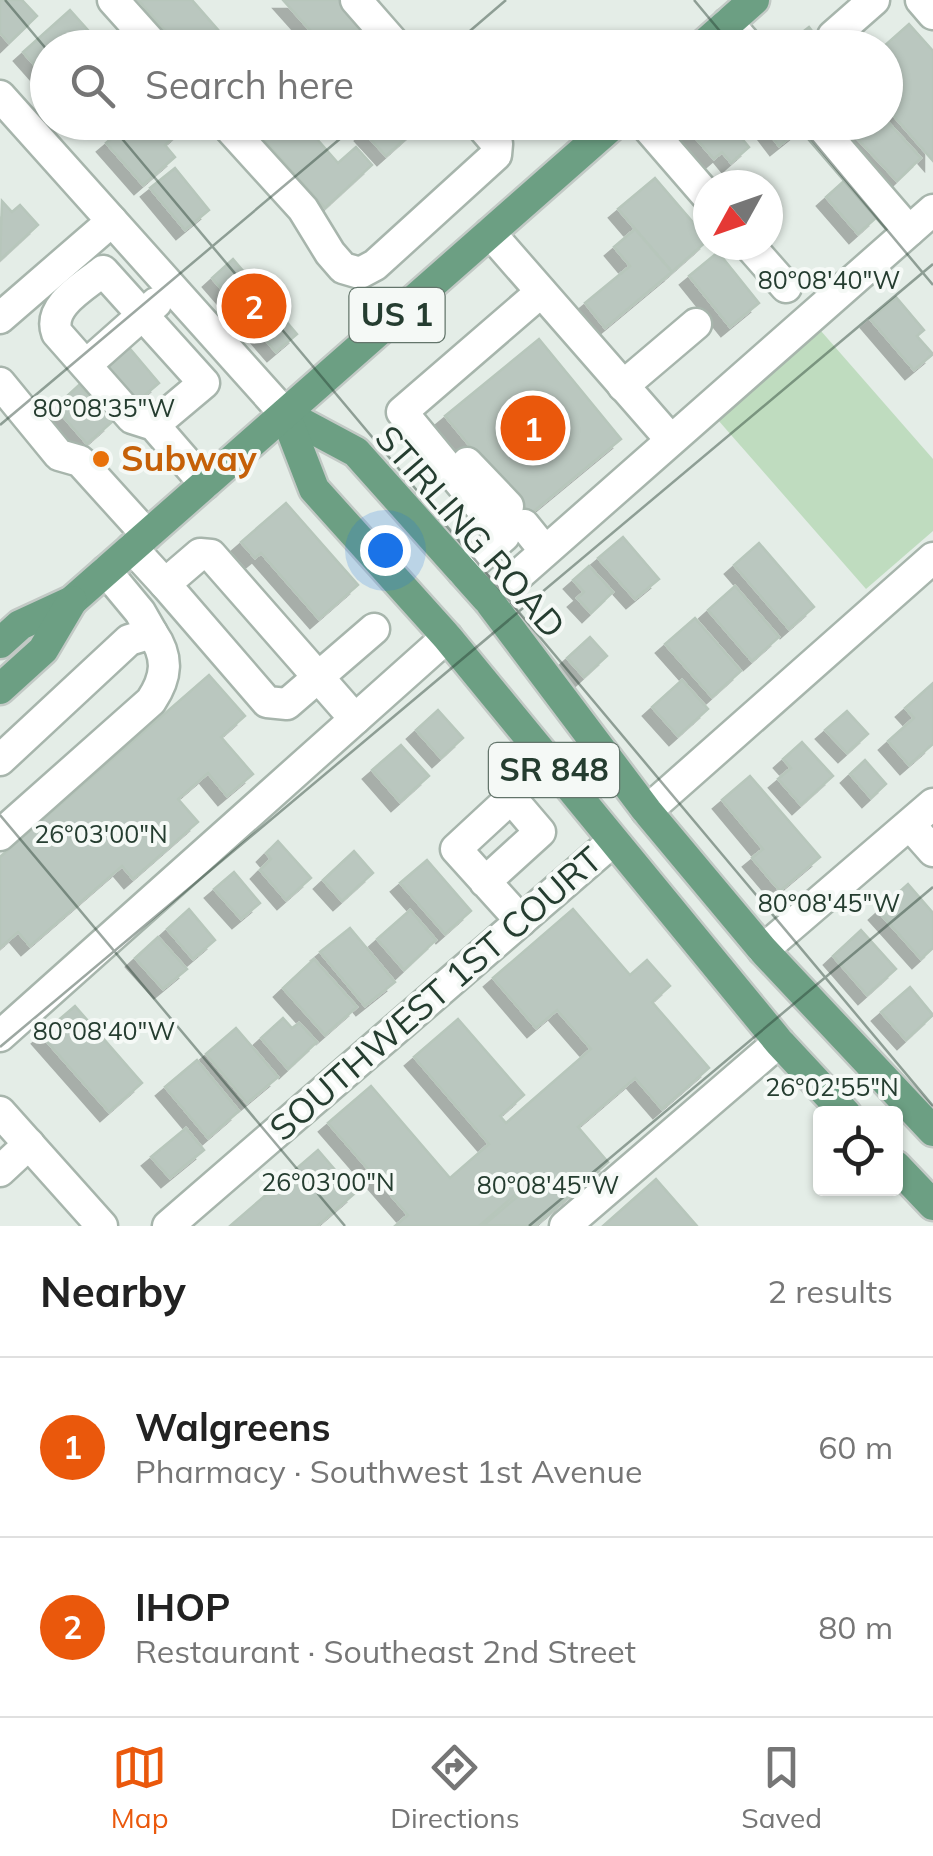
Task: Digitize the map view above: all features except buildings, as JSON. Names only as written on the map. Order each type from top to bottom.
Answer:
[{"type":"main road","points":[[719,30],[754,0]]},
{"type":"main road","name":"US 1","points":[[0,643],[20,625],[72,601],[596,140]]},
{"type":"main road","name":"STIRLING ROAD","points":[[285,414],[356,452],[488,601],[648,811],[764,950],[933,1131]]},
{"type":"main road","name":"SR 848","points":[[285,414],[314,489],[447,638],[779,1042],[839,1106]]},
{"type":"main road","name":"US 1","points":[[0,688],[43,650],[72,601]]},
{"type":"main road","points":[[903,1173],[933,1205]]},
{"type":"street","points":[[113,0],[140,30]]},
{"type":"street","points":[[356,0],[382,30]]},
{"type":"street","points":[[840,30],[874,0]]},
{"type":"street","points":[[921,0],[933,14]]},
{"type":"street","points":[[728,22],[735,30]]},
{"type":"street","points":[[0,96],[30,129]]},
{"type":"street","points":[[40,140],[285,414]]},
{"type":"street","points":[[240,140],[303,209],[343,268],[360,273],[374,265],[496,155],[494,140]]},
{"type":"street","points":[[659,140],[693,180]]},
{"type":"street","points":[[831,140],[909,230]]},
{"type":"street","points":[[488,601],[933,210]]},
{"type":"street","points":[[0,318],[112,220]]},
{"type":"street","points":[[490,233],[670,440]]},
{"type":"street","points":[[762,260],[786,287]]},
{"type":"street","points":[[154,425],[204,383],[103,271],[56,311],[53,322],[57,332],[132,418],[154,425],[205,484]]},
{"type":"street","points":[[86,365],[172,287]]},
{"type":"street","points":[[463,572],[504,536],[402,412],[542,292]]},
{"type":"street","points":[[623,386],[696,324]]},
{"type":"street","points":[[0,383],[58,455],[80,461],[140,542],[165,584],[267,702],[286,704],[374,629]]},
{"type":"street","points":[[434,451],[452,449],[545,551]]},
{"type":"street","points":[[165,584],[200,554],[211,555],[355,719]]},
{"type":"street","points":[[648,811],[933,558]]},
{"type":"street","points":[[0,835],[151,701],[163,684],[166,663],[162,648],[140,612],[106,572]]},
{"type":"street","points":[[0,760],[129,640],[152,633]]},
{"type":"street","points":[[0,1036],[447,638]]},
{"type":"street","points":[[764,950],[933,804]]},
{"type":"street","points":[[910,825],[933,851]]},
{"type":"street","name":"SOUTHWEST 1ST COURT","points":[[178,1223],[612,842]]},
{"type":"street","points":[[485,882],[521,921]]},
{"type":"street","points":[[565,1226],[779,1042]]},
{"type":"street","points":[[0,1112],[90,1222]]},
{"type":"street","points":[[0,1170],[29,1144]]},
{"type":"green space","points":[[821,331],[933,459],[933,531],[866,589],[718,420]]},
{"type":"place","name":"IHOP","points":[[254,306]]},
{"type":"place","name":"Walgreens","points":[[533,428]]},
{"type":"place","name":"Subway","points":[[101,459]]}]
